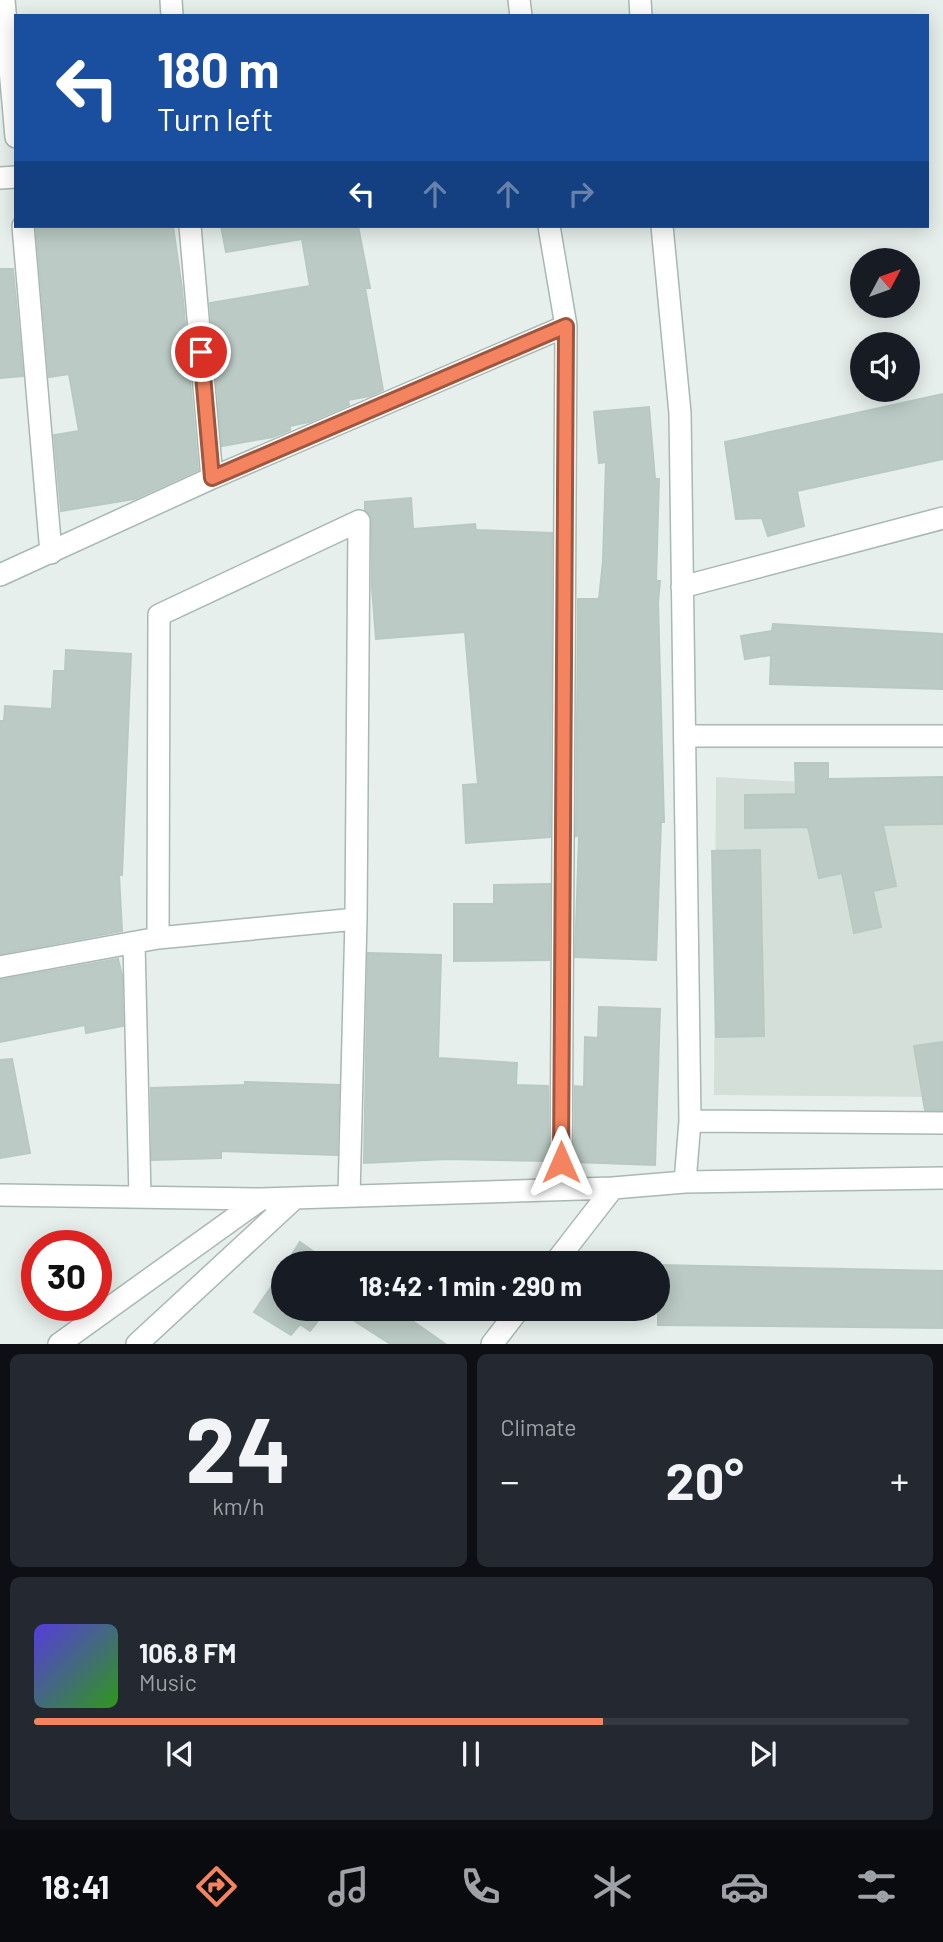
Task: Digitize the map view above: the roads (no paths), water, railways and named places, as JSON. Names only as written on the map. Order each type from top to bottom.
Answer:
[{"type":"street","points":[[4,0],[14,113]]},
{"type":"street","points":[[23,228],[51,553]]},
{"type":"street","points":[[190,228],[212,478]]},
{"type":"street","points":[[549,228],[566,326],[561,1189]]},
{"type":"street","points":[[662,228],[680,413],[690,1121],[685,1182]]},
{"type":"street","points":[[0,575],[212,478],[566,326]]},
{"type":"street","points":[[682,587],[943,518]]},
{"type":"street","points":[[158,938],[159,615],[359,521],[356,919],[349,1196]]},
{"type":"street","points":[[685,736],[943,736]]},
{"type":"street","points":[[0,967],[158,938],[356,919]]},
{"type":"street","points":[[134,943],[140,1197]]},
{"type":"street","points":[[690,1121],[943,1123]]},
{"type":"street","points":[[0,1195],[261,1199],[613,1188],[685,1182],[943,1178]]},
{"type":"street","points":[[564,1251],[613,1188]]},
{"type":"street","points":[[137,1343],[295,1198]]},
{"type":"street","points":[[59,1343],[261,1199]]},
{"type":"street","points":[[492,1343],[509,1321]]}]
